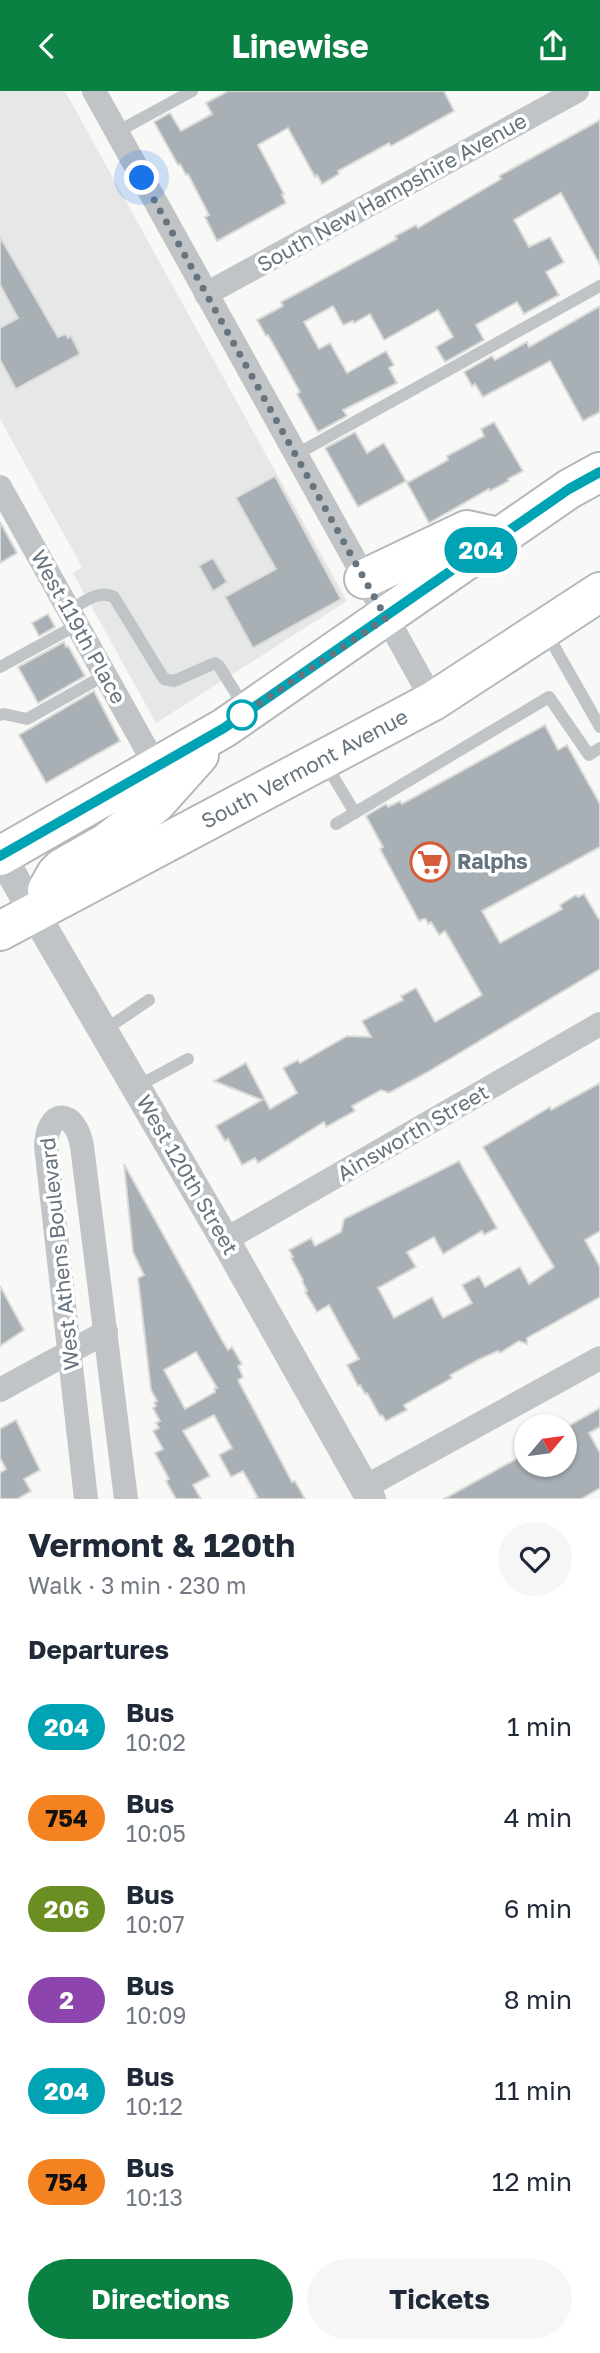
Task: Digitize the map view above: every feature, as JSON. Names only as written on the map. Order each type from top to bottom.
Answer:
[{"type":"main road","points":[[0,859],[235,720],[569,489],[600,472]]},
{"type":"main road","points":[[364,579],[467,530],[499,537]]},
{"type":"main road","name":"South Vermont Avenue","points":[[0,931],[433,701],[600,592]]},
{"type":"main road","points":[[34,912],[56,874],[106,843],[156,803],[235,720]]},
{"type":"street","points":[[94,91],[433,701]]},
{"type":"street","name":"South New Hampshire Avenue","points":[[206,294],[577,91]]},
{"type":"street","name":"West 119th Place","points":[[0,487],[157,768]]},
{"type":"street","name":"West 120th Street","points":[[0,859],[34,912],[225,1240],[368,1493]]},
{"type":"street","name":"Ainsworth Street","points":[[225,1240],[600,1024]]},
{"type":"street","name":"West Athens Boulevard","points":[[86,1499],[46,1146],[47,1130],[52,1122],[60,1118],[68,1118],[74,1122],[80,1132],[127,1499]]},
{"type":"street","points":[[0,1390],[106,1332]]},
{"type":"street","points":[[368,1493],[600,1358]]},
{"type":"lane","points":[[117,132],[192,91]]},
{"type":"lane","points":[[295,455],[600,286]]},
{"type":"lane","points":[[0,667],[73,618],[101,594],[108,593],[114,597],[163,680],[174,681],[215,663],[219,666],[235,720]]},
{"type":"lane","points":[[544,628],[600,727]]},
{"type":"lane","points":[[0,715],[4,713],[27,719],[105,675]]},
{"type":"lane","points":[[336,824],[549,697],[589,755],[600,748]]},
{"type":"lane","points":[[323,760],[355,813]]},
{"type":"lane","points":[[102,1031],[149,1000]]},
{"type":"lane","points":[[136,1087],[188,1059]]},
{"type":"shaded area","points":[[0,91],[65,91],[347,601],[156,723],[73,573],[82,567],[0,419]]},
{"type":"building","points":[[228,91],[444,91],[454,111],[391,146],[389,143],[338,171],[339,174],[322,184],[317,175],[315,177],[288,128],[258,145],[284,194],[282,195],[286,203],[217,241],[205,217],[209,215],[188,174],[178,165],[154,122],[170,113],[181,131],[212,114],[206,103]]},
{"type":"building","points":[[600,120],[600,265],[561,193],[514,220],[529,247],[550,237],[564,262],[546,272],[559,295],[524,314],[517,302],[476,325],[484,340],[445,362],[436,347],[453,337],[438,310],[384,340],[370,314],[354,323],[353,321],[343,325],[333,306],[304,322],[319,349],[330,343],[347,373],[386,351],[394,365],[389,368],[397,383],[343,410],[347,416],[318,432],[297,394],[300,392],[257,320],[283,306],[281,302],[397,239],[395,236],[416,225],[418,228],[501,179],[499,176]]},
{"type":"building","points":[[0,237],[58,337],[66,334],[68,338],[71,336],[80,354],[16,389],[0,360],[0,328],[18,318],[0,285]]},
{"type":"building","points":[[600,306],[600,412],[583,421],[550,361],[483,397],[475,384],[472,386],[464,372],[492,356],[495,360],[527,342],[529,347]]},
{"type":"building","points":[[494,422],[523,471],[429,523],[407,483],[448,460],[447,456],[484,436],[481,429]]},
{"type":"building","points":[[355,432],[367,453],[384,443],[406,481],[358,507],[325,448]]},
{"type":"building","points":[[275,476],[341,599],[253,648],[225,597],[276,569],[236,498]]},
{"type":"building","points":[[0,522],[17,553],[0,563]]},
{"type":"building","points":[[213,558],[227,582],[213,591],[199,566]]},
{"type":"building","points":[[48,614],[55,627],[39,636],[32,623]]},
{"type":"building","points":[[64,642],[85,676],[38,703],[18,667]]},
{"type":"building","points":[[94,691],[120,741],[46,783],[19,735]]},
{"type":"building","points":[[545,725],[558,750],[567,745],[600,804],[600,847],[482,911],[500,943],[562,909],[560,905],[576,895],[578,897],[584,894],[600,921],[600,969],[426,1073],[389,1093],[381,1090],[352,1106],[355,1111],[326,1127],[324,1122],[258,1163],[255,1158],[242,1165],[228,1139],[225,1141],[216,1126],[262,1100],[214,1081],[246,1063],[270,1109],[297,1093],[283,1068],[298,1060],[300,1063],[347,1036],[371,1037],[362,1021],[403,1000],[401,996],[416,988],[435,1022],[482,995],[445,931],[439,935],[431,922],[428,924],[426,919],[419,921],[380,849],[383,847],[366,816],[386,804],[388,807],[400,801],[402,804]]},
{"type":"building","points":[[600,1083],[600,1231],[585,1240],[600,1267],[600,1297],[527,1338],[527,1344],[519,1341],[500,1353],[498,1351],[450,1375],[452,1378],[404,1405],[407,1410],[386,1421],[380,1416],[367,1393],[358,1386],[347,1365],[359,1359],[329,1305],[317,1312],[305,1292],[307,1291],[303,1280],[289,1250],[311,1238],[315,1246],[341,1232],[344,1219],[459,1161],[497,1228],[484,1235],[482,1231],[443,1254],[434,1237],[407,1252],[416,1267],[378,1288],[394,1318],[432,1297],[443,1318],[472,1303],[462,1285],[479,1276],[485,1287],[520,1267],[529,1284],[554,1267],[483,1147],[550,1107],[551,1110]]},
{"type":"building","points":[[124,1164],[223,1342],[228,1350],[232,1347],[242,1364],[238,1366],[243,1377],[238,1380],[292,1482],[295,1481],[305,1499],[255,1499],[258,1498],[243,1471],[231,1477],[219,1455],[232,1448],[214,1415],[183,1431],[210,1476],[193,1485],[201,1499],[176,1499],[155,1453],[163,1449],[153,1431],[159,1428],[156,1423],[160,1421],[153,1408],[157,1401],[151,1390],[138,1278],[144,1275],[133,1252]],"holes":[[[196,1352],[217,1388],[214,1389],[215,1392],[185,1409],[164,1370]]]},
{"type":"building","points":[[0,1286],[24,1330],[0,1346]]},
{"type":"building","points":[[600,1408],[600,1427],[589,1433],[600,1453],[600,1488],[581,1499],[444,1499],[514,1460],[514,1477],[578,1477],[578,1421]]},
{"type":"building","points":[[16,1420],[40,1470],[24,1479],[31,1491],[17,1499],[0,1499],[0,1473],[6,1469],[0,1458],[0,1429]]},
{"type":"bus line","name":"204","points":[[0,856],[224,728],[569,489],[600,472]]},
{"type":"place","name":"Ralphs","points":[[430,862]]},
{"type":"route","points":[[142,178],[386,618],[242,715]]}]
